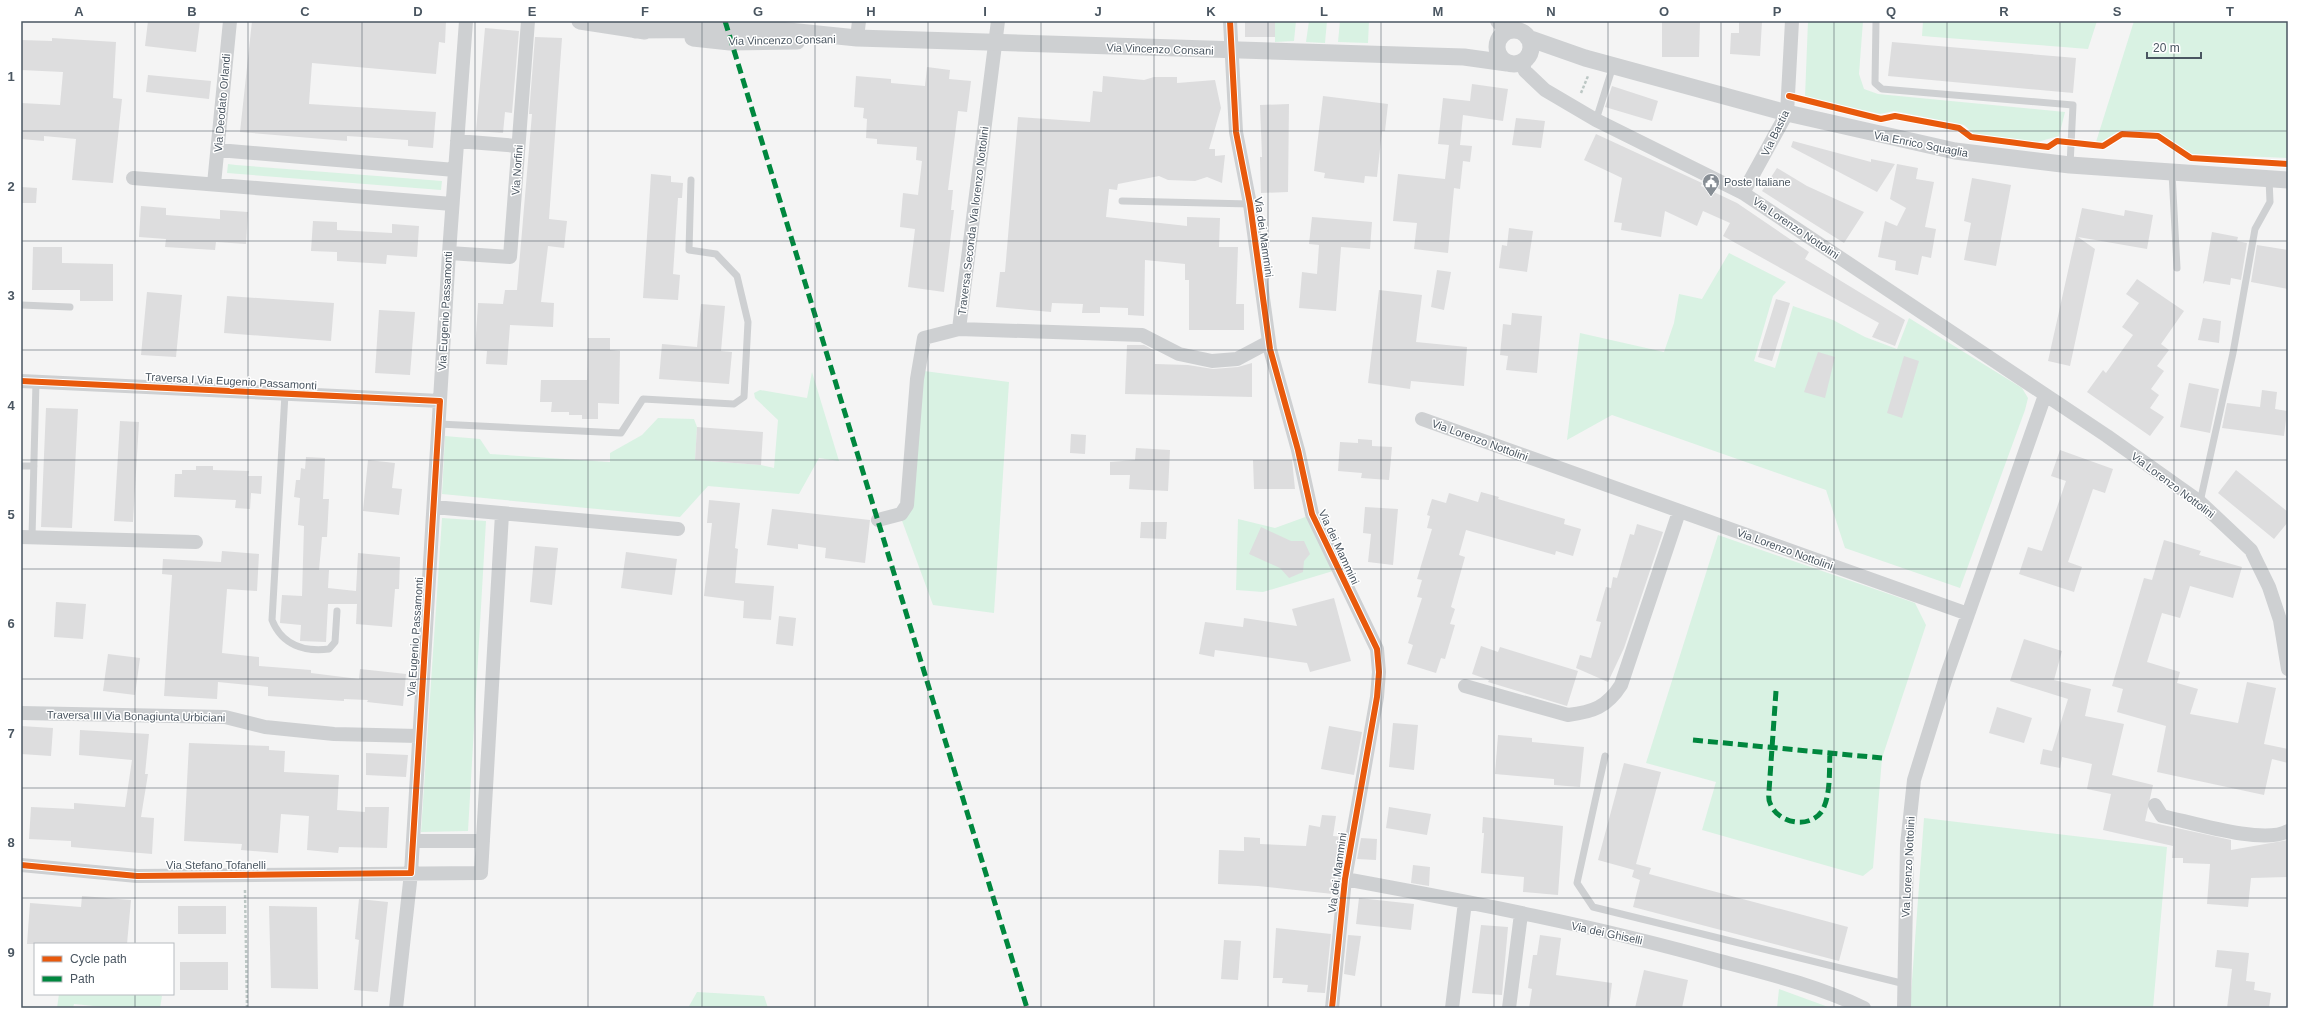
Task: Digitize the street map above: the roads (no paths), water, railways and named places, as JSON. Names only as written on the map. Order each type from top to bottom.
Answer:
[{"type":"street","name":"Via Deodato Orlandi","points":[[214,184],[230,21]]},
{"type":"street","name":"Via Eugenio Passamonti","points":[[396,1008],[411,873],[418,736],[439,424],[448,253],[466,21]]},
{"type":"street","name":"Via Norfini","points":[[448,253],[510,257],[528,21]]},
{"type":"street","name":"Via Vincenzo Consani","points":[[580,21],[635,30],[730,42],[857,38],[1231,51],[1464,57],[1521,54]]},
{"type":"street","points":[[857,38],[859,21]]},
{"type":"street","points":[[996,43],[998,21]]},
{"type":"street","name":"Via dei Mammini","points":[[1230,21],[1236,132],[1250,204],[1269,342],[1298,450],[1312,514],[1377,648],[1379,672],[1376,698],[1345,879],[1332,1008]]},
{"type":"street","name":"Via Bastia","points":[[1743,193],[1787,113],[1792,21]]},
{"type":"street","points":[[1516,30],[1521,54],[1499,56],[1500,31],[1516,30]]},
{"type":"street","name":"Via Vincenzo Consani","points":[[1464,57],[1482,51],[1500,31]]},
{"type":"street","name":"Traversa Seconda Via lorenzo Nottolini","points":[[878,520],[901,514],[907,506],[917,379],[924,338],[959,329],[996,43]]},
{"type":"street","name":"Via Enrico Squaglia","points":[[1521,54],[1564,51],[1613,66],[1787,113],[1955,151],[2070,165],[2288,180]]},
{"type":"street","name":"Via Lorenzo Nottolini","points":[[1521,54],[1525,71],[1545,90],[1596,120],[1743,193],[2107,436],[2200,502],[2250,550],[2284,618],[2288,669]]},
{"type":"street","points":[[457,141],[518,146]]},
{"type":"street","points":[[218,150],[455,170]]},
{"type":"street","points":[[133,178],[452,204]]},
{"type":"street","points":[[959,329],[1142,335],[1179,354],[1212,361],[1237,359],[1269,342]]},
{"type":"street","name":"Traversa I Via Eugenio Passamonti","points":[[21,381],[440,402]]},
{"type":"street","name":"Via Lorenzo Nottolini","points":[[1904,1008],[1907,845],[1914,780],[1968,614],[2045,395]]},
{"type":"street","name":"Via Lorenzo Nottolini","points":[[1422,419],[1968,614]]},
{"type":"street","points":[[434,507],[678,529]]},
{"type":"street","points":[[1465,686],[1568,715],[1585,713],[1612,699],[1621,685],[1680,512]]},
{"type":"street","points":[[413,840],[483,840],[502,514]]},
{"type":"street","points":[[26,537],[196,542]]},
{"type":"street","name":"Traversa III Via Bonagiunta Urbiciani","points":[[21,713],[225,716],[265,727],[334,734],[418,736]]},
{"type":"street","points":[[2155,805],[2162,816],[2244,834],[2279,836],[2288,831]]},
{"type":"street","name":"Via Stefano Tofanelli","points":[[21,865],[137,876],[481,873],[483,840]]},
{"type":"street","name":"Via dei Ghiselli","points":[[1345,879],[1465,902],[1673,948],[1809,986],[1864,1008]]},
{"type":"street","points":[[1452,1008],[1465,902]]},
{"type":"street","points":[[1509,1008],[1521,914]]},
{"type":"lane","points":[[1876,21],[1875,83],[1882,89],[2073,106],[2070,165]]},
{"type":"lane","points":[[1596,120],[1613,66]]},
{"type":"lane","points":[[2172,173],[2177,268]]},
{"type":"lane","points":[[2200,502],[2233,353],[2255,229],[2270,202],[2269,179]]},
{"type":"lane","points":[[439,424],[621,433],[643,399],[734,404],[744,397],[748,322],[737,276],[716,254],[689,250],[691,180]]},
{"type":"lane","points":[[1122,201],[1250,204]]},
{"type":"lane","points":[[21,305],[70,307]]},
{"type":"lane","points":[[26,537],[34,466],[36,382]]},
{"type":"lane","points":[[285,394],[272,620],[277,632],[288,642],[302,648],[319,650],[329,649],[335,642],[337,611]]},
{"type":"lane","points":[[21,466],[34,466]]},
{"type":"lane","points":[[1605,756],[1577,883],[1593,907],[1905,984]]},
{"type":"place","name":"Poste Italiane","points":[[1711,197]]}]
